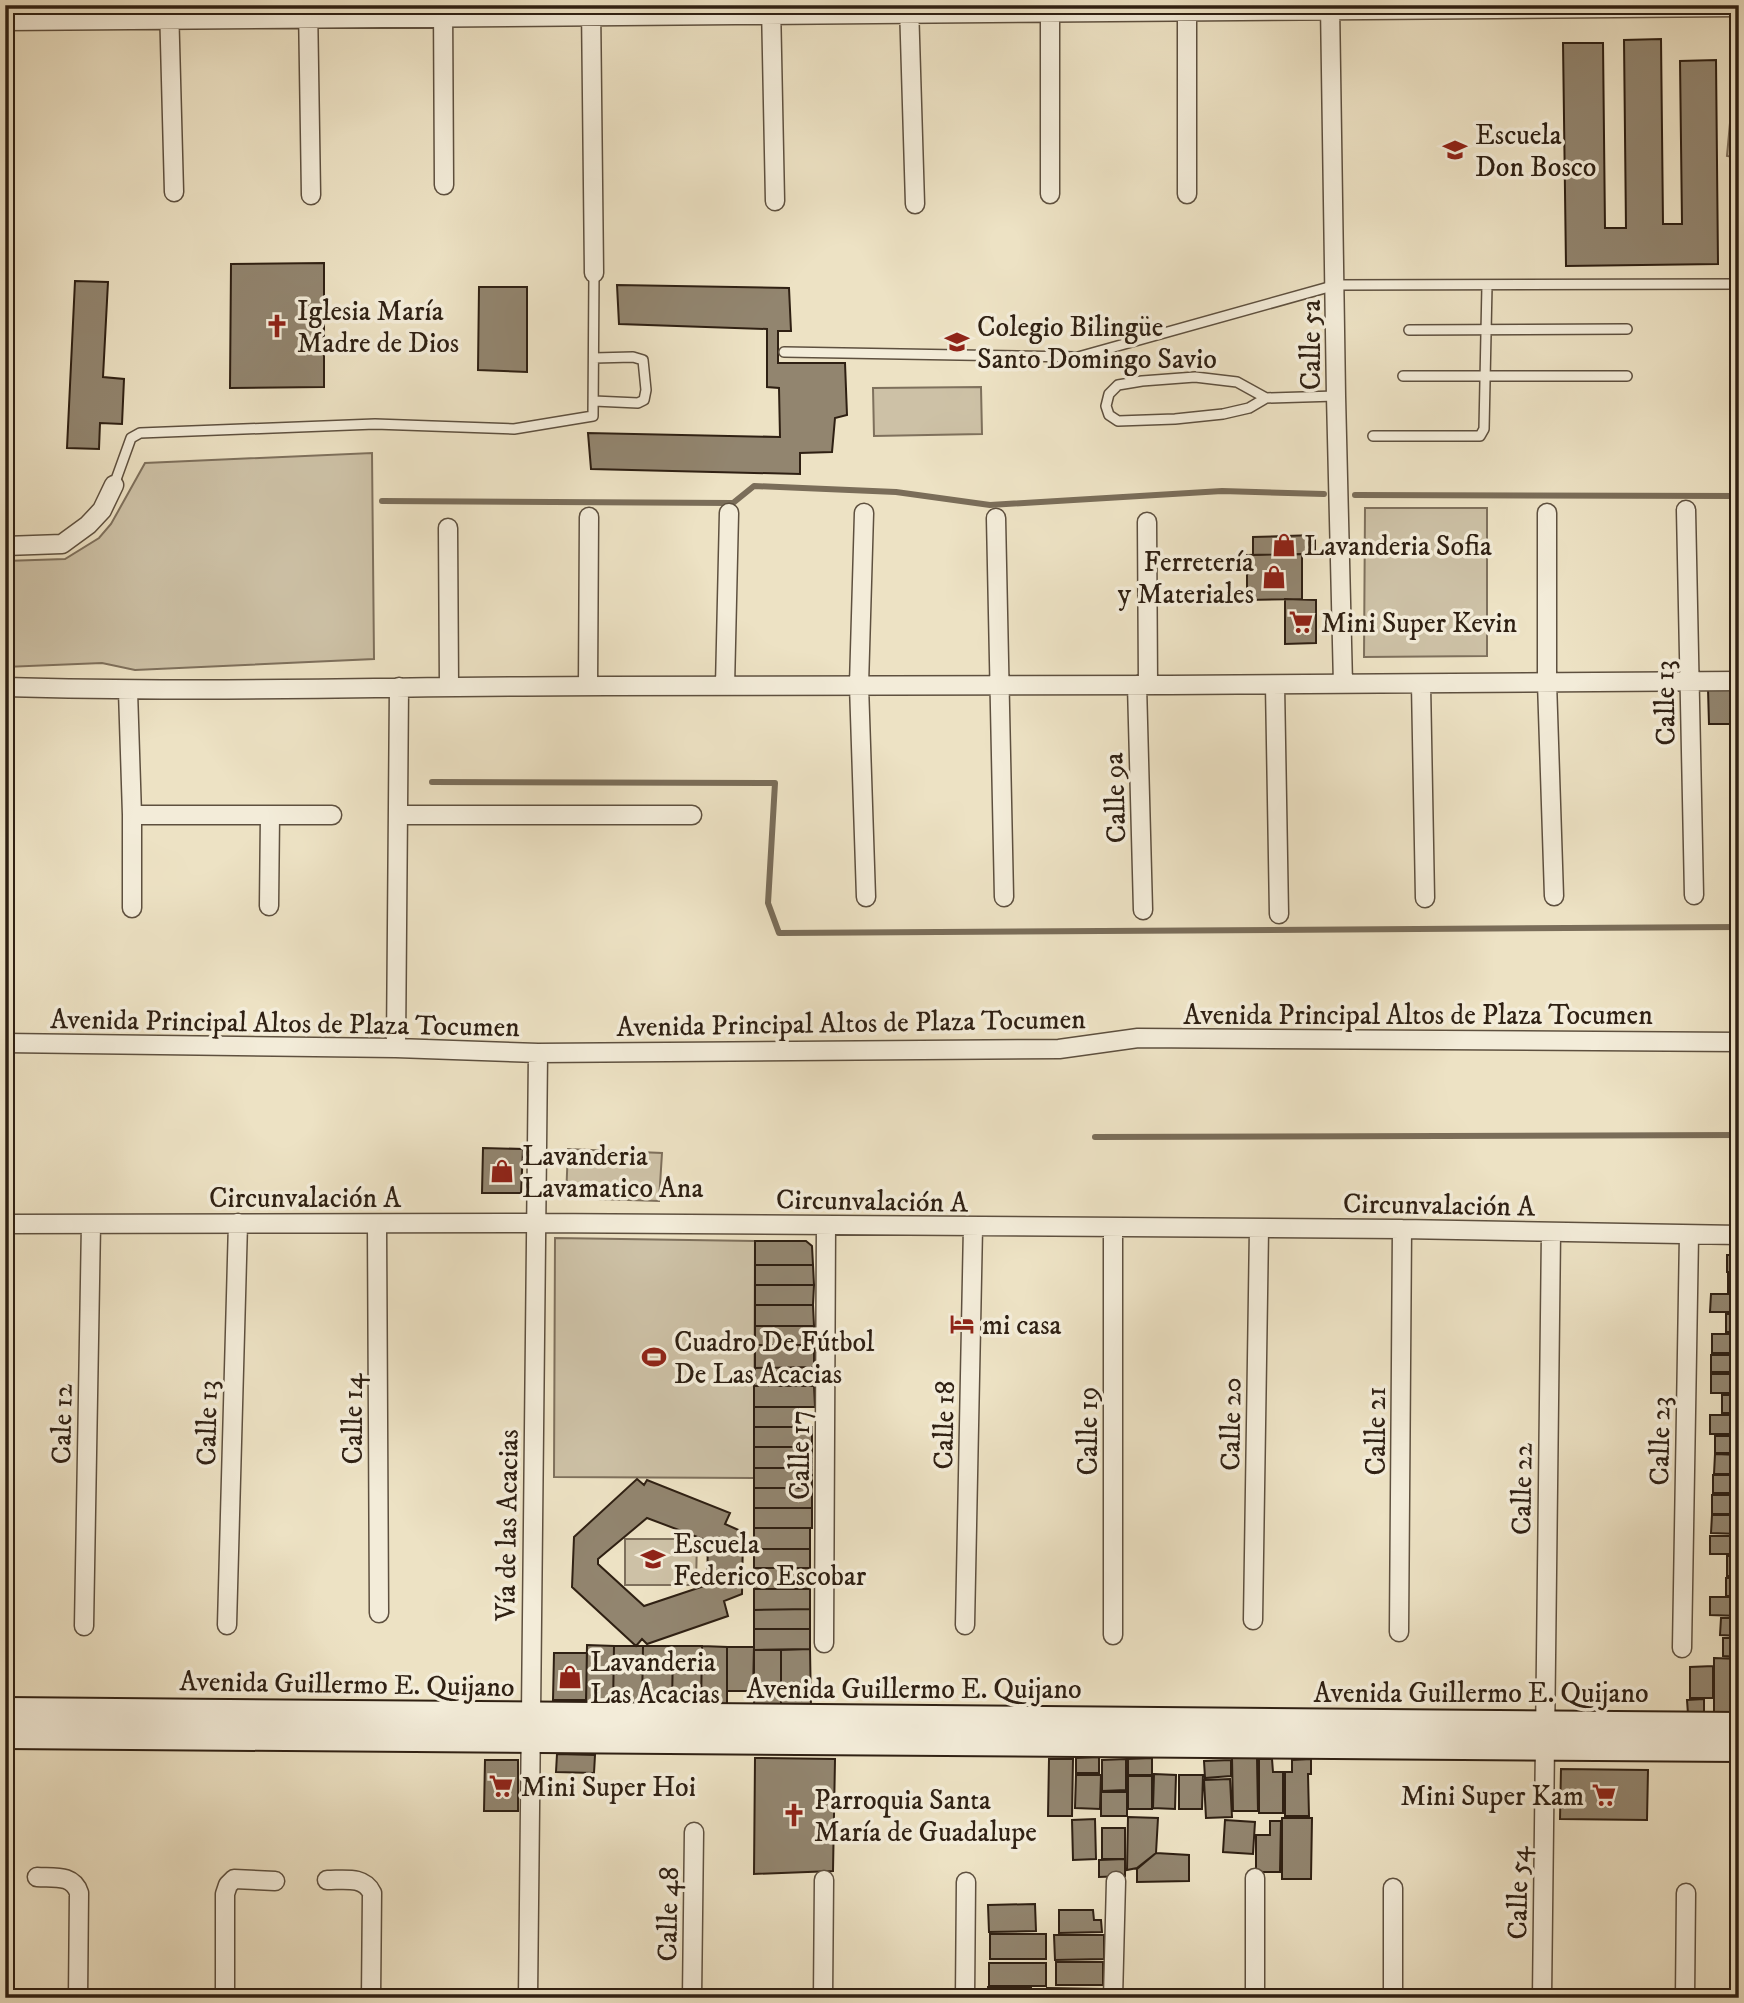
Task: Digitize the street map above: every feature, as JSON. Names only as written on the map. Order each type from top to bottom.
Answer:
[{"type":"street","points":[[5,22],[30,13],[1739,7]]},
{"type":"street","name":"Calle 5a","points":[[1330,8],[1343,684]]},
{"type":"street","points":[[1050,9],[1050,194]]},
{"type":"street","points":[[1187,9],[1187,194]]},
{"type":"street","points":[[909,10],[915,204]]},
{"type":"street","points":[[443,11],[444,185]]},
{"type":"street","points":[[771,11],[775,201]]},
{"type":"street","points":[[169,12],[174,192]]},
{"type":"street","points":[[591,12],[594,273]]},
{"type":"street","points":[[308,13],[311,195]]},
{"type":"street","points":[[5,546],[62,544],[88,526],[102,510],[114,485]]},
{"type":"street","name":"Calle 13","points":[[1686,510],[1694,895]]},
{"type":"street","points":[[725,685],[729,513]]},
{"type":"street","points":[[864,513],[859,685],[866,897]]},
{"type":"street","points":[[1547,513],[1547,682],[1554,896]]},
{"type":"street","points":[[588,686],[589,517]]},
{"type":"street","points":[[996,518],[1004,897]]},
{"type":"street","name":"Calle 9a","points":[[1143,910],[1143,685],[1147,522]]},
{"type":"street","points":[[448,528],[449,686]]},
{"type":"street","points":[[5,687],[128,691],[449,686],[1275,685],[1739,681]]},
{"type":"street","points":[[1421,684],[1425,898]]},
{"type":"street","points":[[1275,685],[1279,914]]},
{"type":"street","points":[[396,1048],[399,687]]},
{"type":"street","points":[[128,691],[132,908]]},
{"type":"street","points":[[132,815],[332,815]]},
{"type":"street","points":[[269,906],[270,815]]},
{"type":"street","points":[[398,815],[692,815]]},
{"type":"street","name":"Avenida Principal Altos de Plaza Tocumen","points":[[5,1043],[396,1048],[538,1053],[1059,1049],[1138,1038],[1739,1042]]},
{"type":"street","name":"Vía de las Acacias","points":[[528,1998],[538,1053]]},
{"type":"street","name":"Calle 13","points":[[227,1625],[238,1223]]},
{"type":"street","name":"Circunvalación A","points":[[5,1224],[535,1223],[1402,1229],[1739,1235]]},
{"type":"street","name":"Cale 12","points":[[84,1626],[91,1224]]},
{"type":"street","name":"Calle 14","points":[[377,1224],[379,1613]]},
{"type":"street","name":"Calle 17","points":[[824,1643],[826,1225]]},
{"type":"street","name":"Calle 18","points":[[965,1625],[973,1227]]},
{"type":"street","name":"Calle 19","points":[[1113,1228],[1113,1635]]},
{"type":"street","name":"Calle 20","points":[[1253,1620],[1259,1229]]},
{"type":"street","name":"Calle 21","points":[[1399,1632],[1402,1229]]},
{"type":"street","name":"Calle 22","points":[[1545,1735],[1551,1232]]},
{"type":"street","name":"Calle 23","points":[[1682,1648],[1689,1235]]},
{"type":"street","name":"Avenida Guillermo E. Quijano","points":[[5,1711],[285,1725],[1545,1735],[1739,1726]]},
{"type":"street","name":"Avenida Guillermo E. Quijano","points":[[5,1735],[285,1725]]},
{"type":"street","name":"Avenida Guillermo E. Quijano","points":[[1545,1735],[1739,1748]]},
{"type":"street","name":"Calle 54","points":[[1542,1998],[1545,1735]]},
{"type":"street","name":"Calle 48","points":[[692,1998],[694,1832]]},
{"type":"street","points":[[37,1877],[68,1878],[76,1884],[79,1893],[78,1998]]},
{"type":"street","points":[[1255,1878],[1255,1998]]},
{"type":"street","points":[[225,1998],[225,1894],[228,1885],[234,1880],[275,1881]]},
{"type":"street","points":[[327,1880],[361,1881],[368,1884],[372,1893],[371,1998]]},
{"type":"street","points":[[823,1998],[824,1880]]},
{"type":"street","points":[[1113,1998],[1116,1881]]},
{"type":"street","points":[[965,1998],[966,1882]]},
{"type":"street","points":[[1393,1888],[1393,1998]]},
{"type":"street","points":[[1685,1998],[1686,1893]]},
{"type":"lane","points":[[114,485],[131,438],[140,433],[374,424],[514,429],[590,418],[594,413],[594,273]]},
{"type":"lane","points":[[785,352],[1078,357],[1336,285],[1739,284]]},
{"type":"lane","points":[[1373,436],[1480,436],[1484,429],[1487,285]]},
{"type":"lane","points":[[1409,330],[1627,329]]},
{"type":"lane","points":[[594,358],[639,357],[645,363],[646,390],[644,400],[638,403],[594,401]]},
{"type":"lane","points":[[1403,376],[1627,376]]},
{"type":"lane","points":[[1266,397],[1249,408],[1223,414],[1175,419],[1118,421],[1108,415],[1105,406],[1109,394],[1118,385],[1195,377],[1237,382],[1266,397],[1336,396]]},
{"type":"shaded area","points":[[1739,88],[1739,158],[1727,156],[1733,90]]},
{"type":"shaded area","points":[[981,387],[982,434],[874,436],[873,388]]},
{"type":"shaded area","points":[[372,453],[374,659],[135,670],[102,663],[5,667],[5,561],[65,559],[99,538],[111,524],[145,463]]},
{"type":"shaded area","points":[[1365,508],[1487,508],[1487,656],[1364,657]]},
{"type":"shaded area","points":[[568,1149],[662,1153],[659,1201],[566,1198]]},
{"type":"shaded area","name":"Cuadro De Fútbol De Las Acacias","points":[[555,1238],[755,1241],[754,1478],[554,1477]]},
{"type":"shaded area","points":[[625,1539],[697,1539],[696,1585],[625,1585]]},
{"type":"building","points":[[1661,39],[1663,224],[1682,224],[1680,61],[1716,60],[1718,264],[1566,266],[1563,43],[1603,43],[1605,228],[1626,228],[1624,40]]},
{"type":"building","name":"Iglesia María Madre de Dios","points":[[324,263],[324,387],[230,388],[231,264]]},
{"type":"building","points":[[75,281],[108,282],[103,377],[124,379],[122,424],[100,423],[99,449],[67,448]]},
{"type":"building","points":[[617,285],[789,288],[791,331],[778,331],[778,363],[845,363],[847,415],[835,418],[832,452],[800,453],[800,474],[591,469],[588,433],[780,437],[779,388],[767,387],[767,329],[619,324]]},
{"type":"building","points":[[479,287],[527,287],[527,372],[478,370]]},
{"type":"building","name":"Lavanderia Sofia","points":[[1315,535],[1315,554],[1253,555],[1253,537]]},
{"type":"building","name":"Ferretería y Materiales","points":[[1302,554],[1302,599],[1247,600],[1247,555]]},
{"type":"building","name":"Mini Super Kevin","points":[[1285,599],[1316,600],[1316,643],[1285,644]]},
{"type":"building","points":[[1739,688],[1739,724],[1709,724],[1708,689]]},
{"type":"building","name":"Lavanderia Lavamatico Ana","points":[[483,1148],[523,1149],[521,1193],[482,1193]]},
{"type":"building","points":[[755,1241],[806,1241],[812,1246],[813,1265],[755,1265]]},
{"type":"building","points":[[1727,1255],[1739,1255],[1739,1272],[1727,1272]]},
{"type":"building","points":[[755,1265],[813,1265],[814,1285],[755,1285]]},
{"type":"building","points":[[1728,1274],[1739,1274],[1739,1292],[1728,1292]]},
{"type":"building","points":[[755,1285],[814,1285],[813,1305],[755,1305]]},
{"type":"building","points":[[1711,1294],[1739,1294],[1739,1312],[1710,1312]]},
{"type":"building","points":[[755,1305],[813,1305],[814,1326],[755,1326]]},
{"type":"building","points":[[1726,1314],[1739,1314],[1739,1332],[1726,1332]]},
{"type":"building","points":[[755,1326],[814,1326],[814,1345],[755,1345]]},
{"type":"building","points":[[1712,1334],[1739,1334],[1739,1353],[1712,1353]]},
{"type":"building","points":[[755,1345],[814,1345],[814,1367],[755,1368]]},
{"type":"building","points":[[1711,1355],[1739,1355],[1739,1372],[1711,1372]]},
{"type":"building","points":[[814,1367],[814,1386],[754,1386],[755,1368]]},
{"type":"building","points":[[1711,1374],[1739,1374],[1739,1393],[1711,1393]]},
{"type":"building","points":[[754,1386],[814,1386],[815,1407],[754,1407]]},
{"type":"building","points":[[1722,1395],[1739,1395],[1739,1413],[1722,1413]]},
{"type":"building","points":[[754,1407],[798,1407],[798,1427],[754,1427]]},
{"type":"building","points":[[1710,1415],[1739,1415],[1739,1434],[1710,1434]]},
{"type":"building","points":[[754,1427],[812,1427],[812,1447],[754,1447]]},
{"type":"building","points":[[1715,1436],[1739,1436],[1739,1453],[1715,1453]]},
{"type":"building","points":[[754,1447],[812,1447],[812,1468],[754,1468]]},
{"type":"building","points":[[1715,1454],[1739,1455],[1739,1474],[1714,1474]]},
{"type":"building","points":[[754,1468],[812,1468],[812,1488],[754,1488]]},
{"type":"building","points":[[1713,1475],[1739,1475],[1739,1493],[1713,1493]]},
{"type":"building","points":[[637,1479],[644,1485],[647,1480],[730,1513],[725,1524],[743,1532],[742,1594],[724,1601],[728,1616],[647,1644],[642,1639],[636,1646],[572,1587],[574,1537]],"holes":[[[647,1518],[708,1541],[707,1585],[644,1606],[598,1564],[598,1559]]]},
{"type":"building","points":[[754,1488],[812,1488],[812,1508],[754,1508]]},
{"type":"building","points":[[1712,1495],[1739,1495],[1739,1514],[1712,1514]]},
{"type":"building","points":[[754,1508],[812,1508],[812,1528],[754,1528]]},
{"type":"building","points":[[1712,1515],[1739,1515],[1739,1534],[1711,1533]]},
{"type":"building","points":[[754,1528],[810,1528],[810,1549],[754,1549]]},
{"type":"building","points":[[1710,1536],[1739,1536],[1739,1554],[1710,1554]]},
{"type":"building","points":[[754,1549],[810,1549],[810,1568],[754,1568]]},
{"type":"building","points":[[1727,1556],[1739,1556],[1739,1576],[1727,1576]]},
{"type":"building","points":[[754,1568],[810,1568],[810,1589],[754,1589]]},
{"type":"building","points":[[1726,1578],[1739,1578],[1739,1596],[1726,1596]]},
{"type":"building","points":[[754,1589],[810,1589],[810,1609],[754,1610]]},
{"type":"building","points":[[1710,1597],[1739,1597],[1739,1616],[1710,1615]]},
{"type":"building","points":[[810,1609],[810,1629],[754,1629],[754,1610]]},
{"type":"building","points":[[1721,1618],[1739,1618],[1739,1636],[1720,1635]]},
{"type":"building","points":[[754,1629],[810,1629],[810,1649],[754,1650]]},
{"type":"building","points":[[1723,1638],[1739,1638],[1739,1657],[1723,1656]]},
{"type":"building","points":[[587,1645],[614,1646],[613,1707],[586,1707]]},
{"type":"building","points":[[614,1646],[643,1646],[642,1706],[613,1707]]},
{"type":"building","points":[[643,1646],[673,1646],[672,1706],[642,1706]]},
{"type":"building","points":[[673,1646],[702,1646],[701,1707],[672,1706]]},
{"type":"building","points":[[702,1646],[727,1647],[727,1708],[701,1707]]},
{"type":"building","points":[[727,1647],[754,1647],[753,1691],[727,1691]]},
{"type":"building","points":[[810,1649],[811,1708],[781,1708],[781,1650]]},
{"type":"building","points":[[754,1650],[781,1650],[781,1708],[754,1708]]},
{"type":"building","name":"Lavanderia Las Acacias","points":[[554,1653],[587,1653],[586,1700],[553,1700]]},
{"type":"building","points":[[1714,1658],[1739,1659],[1739,1715],[1714,1715]]},
{"type":"building","points":[[1713,1666],[1713,1698],[1690,1698],[1690,1667]]},
{"type":"building","points":[[1704,1699],[1704,1714],[1688,1714],[1687,1700]]},
{"type":"building","points":[[557,1754],[595,1755],[594,1773],[556,1772]]},
{"type":"building","points":[[1099,1757],[1099,1773],[1076,1773],[1076,1758]]},
{"type":"building","name":"Parroquia Santa María de Guadalupe","points":[[755,1758],[835,1759],[833,1871],[754,1874]]},
{"type":"building","points":[[1152,1758],[1152,1775],[1128,1775],[1128,1759]]},
{"type":"building","points":[[1232,1758],[1257,1758],[1258,1811],[1233,1811]]},
{"type":"building","points":[[1049,1759],[1073,1759],[1072,1816],[1048,1816]]},
{"type":"building","points":[[1126,1759],[1126,1790],[1102,1791],[1102,1760]]},
{"type":"building","points":[[1259,1759],[1272,1759],[1273,1772],[1283,1772],[1283,1813],[1259,1813]]},
{"type":"building","points":[[1311,1759],[1311,1774],[1308,1774],[1309,1816],[1285,1816],[1285,1772],[1292,1772],[1292,1760]]},
{"type":"building","name":"Mini Super Hoi","points":[[485,1760],[518,1760],[518,1811],[484,1811]]},
{"type":"building","points":[[1231,1760],[1231,1776],[1205,1778],[1204,1761]]},
{"type":"building","name":"Mini Super Kam","points":[[1561,1769],[1648,1770],[1647,1820],[1560,1819]]},
{"type":"building","points":[[1154,1774],[1176,1775],[1175,1809],[1153,1808]]},
{"type":"building","points":[[1076,1775],[1101,1775],[1100,1809],[1075,1808]]},
{"type":"building","points":[[1179,1775],[1203,1775],[1202,1809],[1179,1809]]},
{"type":"building","points":[[1128,1776],[1152,1776],[1152,1809],[1128,1809]]},
{"type":"building","points":[[1230,1779],[1232,1817],[1206,1818],[1204,1780]]},
{"type":"building","points":[[1101,1792],[1127,1792],[1127,1816],[1101,1816]]},
{"type":"building","points":[[1128,1817],[1158,1818],[1156,1853],[1137,1868],[1127,1870]]},
{"type":"building","points":[[1282,1818],[1312,1818],[1311,1879],[1282,1879]]},
{"type":"building","points":[[1095,1819],[1096,1859],[1073,1860],[1072,1820]]},
{"type":"building","points":[[1225,1820],[1255,1822],[1253,1854],[1223,1852]]},
{"type":"building","points":[[1270,1821],[1281,1821],[1280,1872],[1256,1872],[1256,1835],[1270,1835]]},
{"type":"building","points":[[1102,1828],[1125,1828],[1125,1859],[1102,1859]]},
{"type":"building","points":[[1156,1853],[1189,1855],[1189,1881],[1137,1882],[1137,1869]]},
{"type":"building","points":[[1125,1859],[1125,1876],[1099,1877],[1099,1860]]},
{"type":"building","points":[[1035,1904],[1036,1931],[989,1932],[988,1905]]},
{"type":"building","points":[[1059,1910],[1093,1910],[1094,1920],[1101,1920],[1102,1932],[1059,1933]]},
{"type":"building","points":[[990,1934],[1046,1934],[1046,1959],[990,1959]]},
{"type":"building","points":[[1054,1935],[1104,1935],[1104,1959],[1055,1960]]},
{"type":"building","points":[[1056,1962],[1103,1962],[1103,1985],[1056,1985]]},
{"type":"building","points":[[989,1963],[1046,1963],[1046,1986],[989,1986]]},
{"type":"building","points":[[988,1987],[1031,1988],[1031,1998],[988,1998]]},
{"type":"building","points":[[1047,1988],[1101,1989],[1101,1998],[1046,1998]]},
{"type":"waterway","points":[[382,501],[733,503],[754,486],[896,492],[990,505],[1222,491],[1324,494]]},
{"type":"waterway","points":[[1355,495],[1739,496]]},
{"type":"waterway","points":[[432,782],[775,783],[768,903],[779,933],[1739,927]]},
{"type":"waterway","points":[[1095,1137],[1739,1135]]},
{"type":"place","name":"Escuela Don Bosco","points":[[1455,150]]},
{"type":"place","name":"Iglesia María Madre de Dios","points":[[277,326]]},
{"type":"place","name":"Colegio Bilingüe Santo Domingo Savio","points":[[957,342]]},
{"type":"place","name":"Lavanderia Sofia","points":[[1284,545]]},
{"type":"place","name":"Ferretería y Materiales","points":[[1274,577]]},
{"type":"place","name":"Mini Super Kevin","points":[[1301,622]]},
{"type":"place","name":"Lavanderia Lavamatico Ana","points":[[502,1171]]},
{"type":"place","name":"mi casa","points":[[962,1324]]},
{"type":"place","name":"Cuadro De Fútbol De Las Acacias","points":[[654,1357]]},
{"type":"place","name":"Escuela Federico Escobar","points":[[653,1559]]},
{"type":"place","name":"Lavanderia Las Acacias","points":[[570,1677]]},
{"type":"place","name":"Mini Super Hoi","points":[[501,1786]]},
{"type":"place","name":"Mini Super Kam","points":[[1604,1795]]},
{"type":"place","name":"Parroquia Santa María de Guadalupe","points":[[794,1815]]}]
